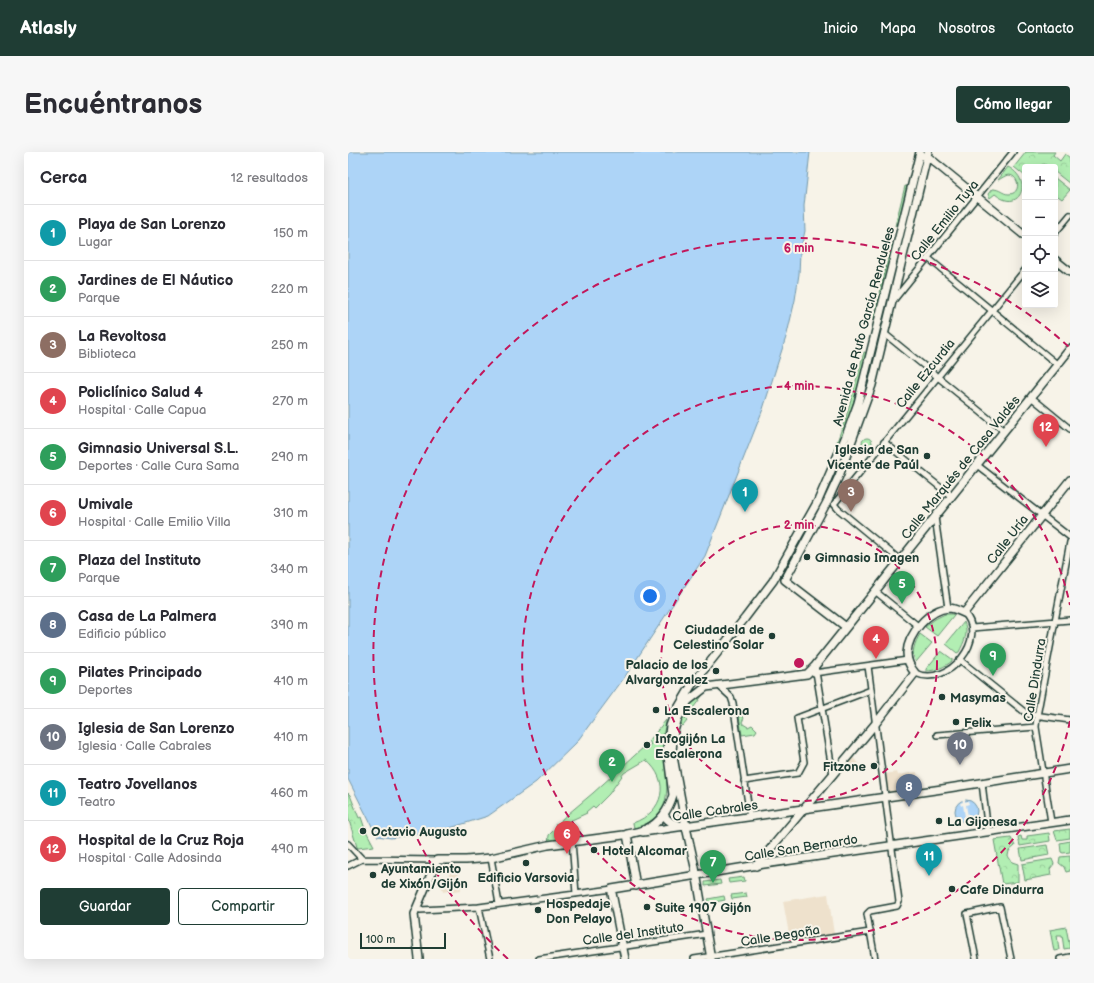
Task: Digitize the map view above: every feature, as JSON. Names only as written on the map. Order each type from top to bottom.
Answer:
[{"type":"street","name":"Calle Emilio Tuya","points":[[893,302],[1012,152]]},
{"type":"street","points":[[923,154],[1022,234]]},
{"type":"street","name":"Avenida de Rufo García Rendueles","points":[[830,503],[836,482],[872,385],[893,302],[923,154]]},
{"type":"street","name":"Avenida de Rufo García Rendueles","points":[[627,834],[646,829],[664,814],[671,802],[672,795],[668,741],[670,726],[681,701],[700,674],[773,581],[818,501],[846,436],[858,403],[923,154]]},
{"type":"street","points":[[1058,229],[1070,214]]},
{"type":"street","points":[[928,258],[1058,365]]},
{"type":"street","points":[[1058,262],[1070,272]]},
{"type":"street","name":"Calle Ezcurdia","points":[[785,580],[830,503],[844,492],[1023,272]]},
{"type":"street","points":[[885,334],[1004,431]]},
{"type":"street","name":"Calle Marqués de Casa Valdés","points":[[719,686],[807,674],[816,669],[846,627],[1070,349]]},
{"type":"street","points":[[1031,397],[1070,429]]},
{"type":"street","points":[[884,442],[952,496]]},
{"type":"street","points":[[976,465],[1070,537]]},
{"type":"street","name":"Calle Uría","points":[[964,613],[1070,480]]},
{"type":"street","points":[[836,482],[838,489],[844,492]]},
{"type":"street","points":[[818,501],[830,503],[900,560]]},
{"type":"street","points":[[935,517],[948,608]]},
{"type":"street","name":"Calle Dindurra","points":[[1051,822],[1036,726],[1070,542]]},
{"type":"street","points":[[1064,574],[1070,575]]},
{"type":"street","points":[[773,581],[777,578],[785,580],[846,627]]},
{"type":"street","points":[[875,591],[918,626]]},
{"type":"street","points":[[948,608],[964,613],[967,616],[972,628],[969,645],[960,660],[950,669],[940,674],[925,676],[915,673],[908,660],[909,645],[918,626],[938,611],[948,608]]},
{"type":"street","points":[[972,628],[1070,620]]},
{"type":"street","points":[[833,775],[816,669],[868,666],[908,660]]},
{"type":"street","points":[[960,660],[1027,714],[1070,720]]},
{"type":"street","points":[[868,666],[899,902],[897,906],[870,911],[867,914],[875,959]]},
{"type":"street","points":[[756,866],[876,723],[915,673]]},
{"type":"street","points":[[700,674],[700,680],[706,687]]},
{"type":"street","points":[[711,958],[672,751],[672,744],[678,718],[688,701],[706,687],[719,686],[731,697],[750,817]]},
{"type":"street","points":[[744,781],[798,773],[804,762],[798,718],[871,690]]},
{"type":"street","points":[[937,735],[1036,726]]},
{"type":"street","name":"Calle Cabrales","points":[[362,859],[466,860],[491,858],[572,841],[686,827],[1070,769]]},
{"type":"street","points":[[982,782],[988,832]]},
{"type":"street","points":[[664,814],[665,818],[670,822],[686,827]]},
{"type":"street","name":"Calle San Bernardo","points":[[416,911],[479,907],[636,886],[756,866],[1070,820]]},
{"type":"street","points":[[627,834],[636,886]]},
{"type":"street","points":[[572,841],[576,894]]},
{"type":"street","points":[[348,844],[362,859],[348,864]]},
{"type":"street","points":[[491,858],[499,904]]},
{"type":"street","points":[[419,959],[416,911],[437,860]]},
{"type":"street","points":[[612,889],[625,959]]},
{"type":"street","points":[[479,907],[490,959]]},
{"type":"street","points":[[976,959],[967,914],[1000,907],[1011,959]]},
{"type":"street","name":"Calle Begoña","points":[[694,959],[711,958],[870,932]]},
{"type":"street","name":"Calle del Instituto","points":[[539,959],[707,934]]},
{"type":"street","points":[[1060,959],[1070,957]]},
{"type":"shaded area","points":[[852,757],[864,768],[856,771],[847,763]]},
{"type":"shaded area","points":[[897,772],[898,775],[917,772],[919,789],[888,793],[885,774]]},
{"type":"shaded area","points":[[452,868],[458,870],[461,890],[453,891],[452,889],[448,889],[448,891],[443,892],[442,888]]},
{"type":"shaded area","points":[[828,894],[834,934],[790,940],[783,901]]},
{"type":"green space","points":[[1026,152],[1055,152],[1053,155],[1060,161],[1065,154],[1070,158],[1070,184],[1058,174],[1058,164],[1022,164],[1022,174],[1014,167]]},
{"type":"green space","points":[[1008,167],[1016,173],[1020,180],[1022,187],[1021,193],[1017,198],[1011,200],[1004,199],[995,194],[990,198],[988,194],[992,189],[1007,194],[1016,191],[1018,185],[1013,176],[1008,175],[998,180]]},
{"type":"green space","points":[[916,178],[918,180],[879,341],[876,339]]},
{"type":"green space","points":[[1058,180],[1070,190],[1062,199],[1058,196]]},
{"type":"green space","points":[[905,186],[908,187],[898,223],[895,226]]},
{"type":"green space","points":[[891,243],[893,248],[875,319],[873,318]]},
{"type":"green space","points":[[875,344],[877,346],[860,409],[837,470],[835,468]]},
{"type":"green space","points":[[864,352],[867,353],[850,415],[836,451],[834,450],[847,414]]},
{"type":"green space","points":[[865,438],[869,438],[871,439],[871,447],[865,448],[862,445],[862,441]]},
{"type":"green space","points":[[816,511],[818,512],[817,515],[786,565]]},
{"type":"green space","points":[[945,614],[954,615],[937,636],[925,627],[935,619]]},
{"type":"green space","points":[[964,622],[966,630],[965,637],[963,645],[957,653],[946,644]]},
{"type":"green space","points":[[920,634],[932,643],[916,662],[913,652]]},
{"type":"green space","points":[[941,651],[952,659],[952,661],[940,668],[926,671],[926,669]]},
{"type":"green space","points":[[705,692],[685,719],[687,721],[683,726],[681,724],[679,727],[678,726],[688,707],[695,699]]},
{"type":"green space","points":[[741,715],[744,718],[742,722],[743,724],[748,727],[752,725],[757,730],[755,733],[742,735],[739,716]]},
{"type":"green space","points":[[666,720],[663,738],[667,781],[666,793],[664,804],[658,814],[649,822],[634,828],[633,823],[652,811],[657,804],[660,795],[661,786],[659,777],[654,768],[646,760],[624,773],[609,794],[595,808],[593,806],[586,812],[587,813],[563,824],[565,842],[548,845],[549,835],[557,827],[555,825],[560,823],[562,819],[644,747],[646,749],[651,744],[649,741]]},
{"type":"green space","points":[[348,793],[374,846],[357,847],[348,817]]},
{"type":"green space","points":[[1070,829],[1070,838],[1057,840],[1054,831]]},
{"type":"green space","points":[[1049,833],[1050,841],[1020,846],[1018,837],[1021,836],[1022,840],[1027,840],[1027,836]]},
{"type":"green space","points":[[1011,838],[1015,846],[1009,851],[1008,856],[1012,862],[1018,864],[1018,882],[1002,884],[994,840]]},
{"type":"green space","points":[[1070,841],[1070,852],[1061,852],[1060,843]]},
{"type":"green space","points":[[1047,845],[1049,855],[1022,860],[1020,849]]},
{"type":"green space","points":[[1070,856],[1070,871],[1066,872],[1064,867],[1059,863],[1060,857]]},
{"type":"green space","points":[[1052,859],[1054,864],[1050,869],[1051,875],[1025,880],[1022,864]]},
{"type":"green space","points":[[744,877],[745,881],[729,883],[728,879]]},
{"type":"green space","points":[[720,880],[721,884],[705,886],[705,882]]},
{"type":"green space","points":[[746,893],[747,897],[732,899],[731,895]]},
{"type":"green space","points":[[724,896],[725,900],[709,903],[708,899]]},
{"type":"green space","points":[[1066,927],[1070,948],[1064,949],[1062,935],[1057,935],[1059,950],[1054,951],[1050,930]]},
{"type":"water","points":[[348,152],[810,152],[804,206],[805,231],[800,252],[799,274],[795,300],[787,334],[763,409],[705,556],[624,678],[576,743],[536,782],[488,816],[447,829],[391,838],[377,836],[348,779]]},
{"type":"water","points":[[966,800],[970,801],[976,807],[976,815],[970,821],[966,822],[962,821],[956,815],[955,811],[956,807],[962,801]]},
{"type":"pier","points":[[962,799],[965,799],[965,802],[968,801],[969,804],[966,805],[968,816],[971,816],[969,822],[966,823],[966,820],[963,820],[963,817],[965,817],[963,805],[961,806],[960,803],[963,802]]},
{"type":"place","name":"Hospital de la Cruz Roja","points":[[1046,447]]},
{"type":"place","name":"Iglesia de San Vicente de Paúl","points":[[927,456]]},
{"type":"place","name":"Playa de San Lorenzo","points":[[745,512]]},
{"type":"place","name":"La Revoltosa","points":[[851,512]]},
{"type":"place","name":"Gimnasio Imagen","points":[[807,557]]},
{"type":"place","name":"Gimnasio Universal S.L.","points":[[902,604]]},
{"type":"place","name":"Ciudadela de Celestino Solar","points":[[772,636]]},
{"type":"place","name":"Policlínico Salud 4","points":[[876,659]]},
{"type":"place","name":"Palacio de los Alvargonzalez","points":[[716,671]]},
{"type":"place","name":"Pilates Principado","points":[[993,676]]},
{"type":"place","name":"Masymas","points":[[942,697]]},
{"type":"place","name":"La Escalerona","points":[[656,710]]},
{"type":"place","name":"Felix","points":[[956,722]]},
{"type":"place","name":"Infogijón La Escalerona","points":[[647,745]]},
{"type":"place","name":"Iglesia de San Lorenzo","points":[[960,765]]},
{"type":"place","name":"Fitzone","points":[[874,766]]},
{"type":"place","name":"Jardines de El Náutico","points":[[612,782]]},
{"type":"place","name":"Casa de La Palmera","points":[[909,807]]},
{"type":"place","name":"La Gijonesa","points":[[939,821]]},
{"type":"place","name":"Octavio Augusto","points":[[363,831]]},
{"type":"place","name":"Hotel Alcomar","points":[[594,850]]},
{"type":"place","name":"Umivale","points":[[567,854]]},
{"type":"place","name":"Edificio Varsovia","points":[[526,863]]},
{"type":"place","name":"Ayuntamiento de Xixón/Gijón","points":[[373,875]]},
{"type":"place","name":"Teatro Jovellanos","points":[[929,876]]},
{"type":"place","name":"Plaza del Instituto","points":[[713,883]]},
{"type":"place","name":"Cafe Dindurra","points":[[952,889]]},
{"type":"place","name":"Suite 1907 Gijón","points":[[647,907]]},
{"type":"place","name":"Hospedaje Don Pelayo","points":[[538,910]]}]
